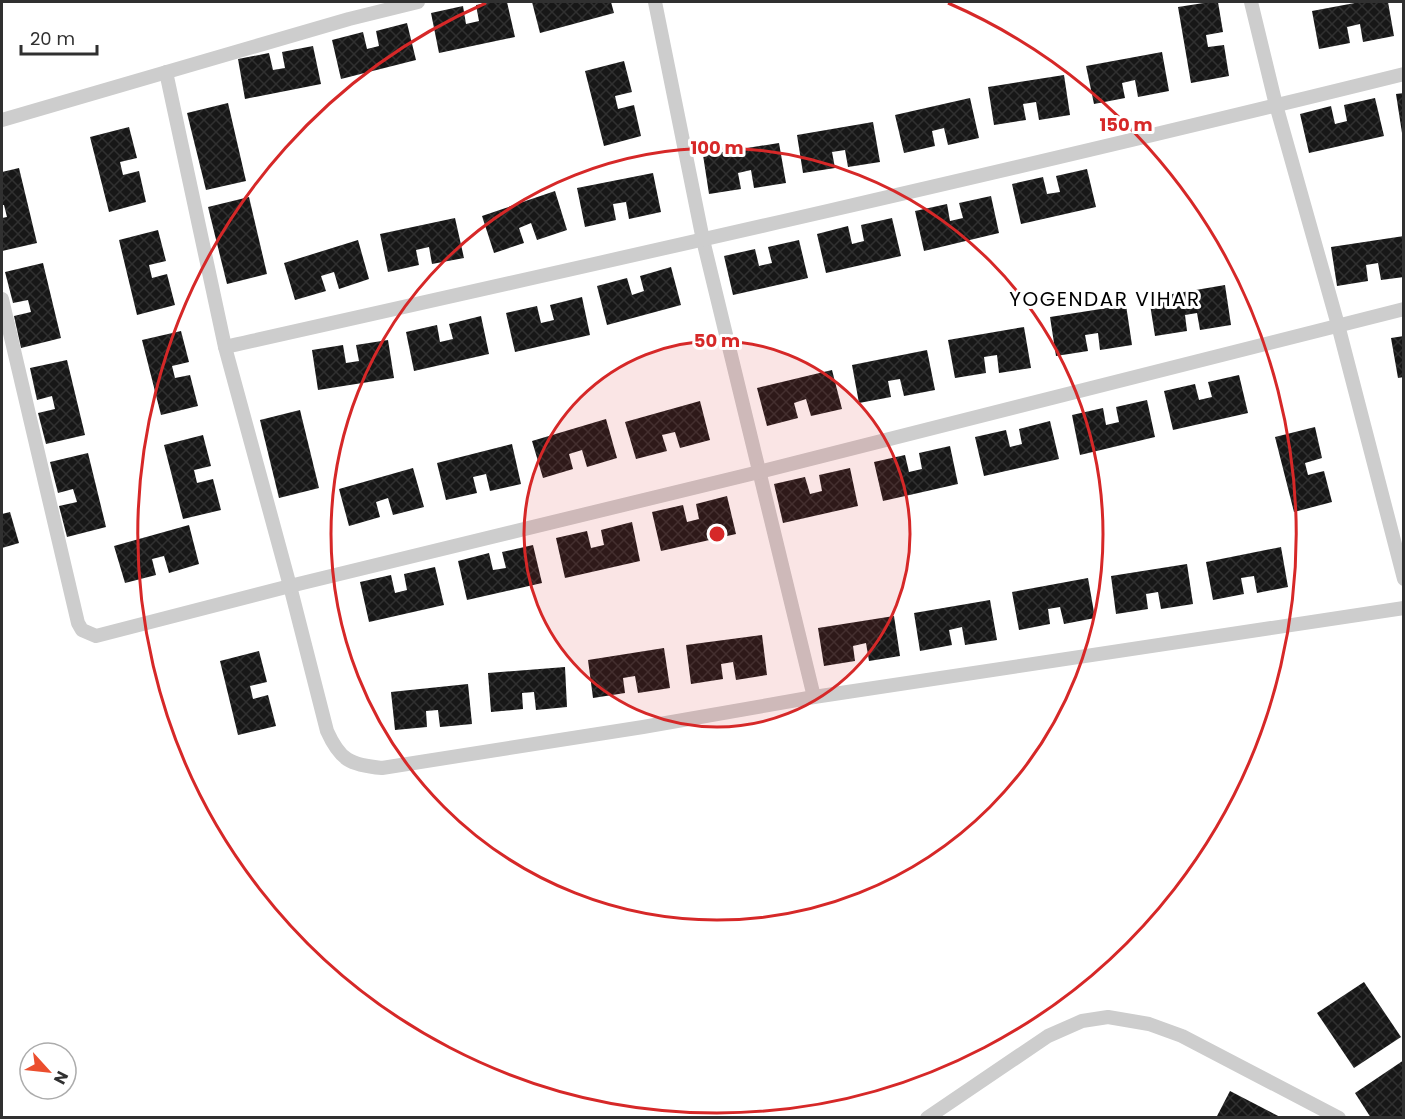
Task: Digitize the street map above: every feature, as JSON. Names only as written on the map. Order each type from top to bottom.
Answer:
[{"type":"lane","points":[[2,120],[349,19],[418,2]]},
{"type":"lane","points":[[655,2],[703,240],[814,697]]},
{"type":"lane","points":[[1251,2],[1276,105],[1338,324],[1404,579]]},
{"type":"lane","points":[[166,72],[225,347],[327,731],[335,750],[346,760],[362,766],[382,768],[643,727],[814,697],[1404,608]]},
{"type":"lane","points":[[225,347],[703,240],[1404,74]]},
{"type":"lane","points":[[2,299],[78,623],[82,630],[96,636],[1404,309]]},
{"type":"lane","points":[[927,1118],[1048,1036],[1082,1021],[1108,1017],[1149,1024],[1182,1036],[1338,1118]]},
{"type":"building","points":[[507,2],[515,37],[439,53],[431,13],[463,6],[466,24],[479,21],[476,5]]},
{"type":"building","points":[[532,2],[611,2],[614,13],[540,33]]},
{"type":"building","points":[[1218,2],[1223,32],[1206,35],[1208,47],[1224,45],[1229,76],[1191,83],[1178,7]]},
{"type":"building","points":[[1360,2],[1388,2],[1394,36],[1363,42],[1360,24],[1347,27],[1350,43],[1319,49],[1312,11]]},
{"type":"building","points":[[407,23],[416,60],[341,79],[332,40],[363,32],[367,49],[379,46],[376,31]]},
{"type":"building","points":[[313,46],[321,84],[245,99],[238,59],[269,53],[273,70],[285,68],[282,52]]},
{"type":"building","points":[[1162,52],[1169,91],[1138,97],[1135,80],[1122,83],[1125,98],[1094,104],[1086,66]]},
{"type":"building","points":[[624,61],[632,92],[615,96],[618,109],[634,105],[641,136],[604,146],[585,71]]},
{"type":"building","points":[[1064,75],[1070,115],[1039,120],[1036,102],[1023,104],[1026,120],[994,125],[988,87]]},
{"type":"building","points":[[1404,93],[1404,133],[1402,133],[1396,94]]},
{"type":"building","points":[[970,98],[979,138],[948,145],[944,128],[932,131],[935,146],[904,153],[895,115]]},
{"type":"building","points":[[1375,98],[1384,136],[1309,153],[1300,114],[1331,106],[1335,124],[1347,121],[1344,105]]},
{"type":"building","points":[[228,103],[246,181],[206,190],[187,113]]},
{"type":"building","points":[[873,122],[880,162],[848,167],[845,150],[832,152],[835,168],[803,173],[797,135]]},
{"type":"building","points":[[129,127],[137,158],[120,162],[123,175],[139,171],[146,202],[109,212],[90,137]]},
{"type":"building","points":[[779,143],[786,183],[754,188],[751,170],[738,173],[741,189],[709,194],[703,155]]},
{"type":"building","points":[[19,168],[37,243],[2,251],[2,218],[7,217],[4,205],[2,205],[2,172]]},
{"type":"building","points":[[1087,169],[1096,207],[1021,224],[1012,184],[1043,177],[1047,194],[1060,192],[1056,176]]},
{"type":"building","points":[[653,173],[661,212],[629,219],[626,202],[613,204],[616,220],[585,227],[577,188]]},
{"type":"building","points":[[555,191],[567,230],[537,240],[531,223],[519,228],[524,243],[494,253],[482,216]]},
{"type":"building","points":[[991,196],[999,233],[924,251],[915,211],[947,204],[950,221],[963,218],[959,203]]},
{"type":"building","points":[[249,197],[267,274],[227,284],[208,207]]},
{"type":"building","points":[[455,218],[464,258],[432,264],[429,247],[416,250],[419,265],[388,272],[380,234]]},
{"type":"building","points":[[892,218],[901,256],[826,273],[817,234],[848,226],[852,244],[864,241],[861,225]]},
{"type":"building","points":[[158,230],[166,261],[149,265],[152,278],[167,274],[175,305],[137,315],[119,240]]},
{"type":"building","points":[[1404,236],[1404,277],[1381,280],[1378,263],[1366,265],[1368,281],[1337,286],[1331,247]]},
{"type":"building","points":[[358,240],[369,279],[339,289],[334,272],[321,276],[326,291],[295,300],[284,263]]},
{"type":"building","points":[[799,240],[808,278],[733,295],[724,256],[755,249],[759,266],[772,263],[768,247]]},
{"type":"building","points":[[43,263],[61,338],[21,348],[14,316],[31,312],[28,300],[13,303],[5,272]]},
{"type":"building","points":[[671,267],[681,305],[607,325],[597,286],[627,278],[632,295],[644,291],[640,276]]},
{"type":"building","points":[[1225,285],[1231,325],[1200,330],[1197,313],[1185,315],[1187,331],[1155,336],[1149,298]]},
{"type":"building","points":[[582,297],[590,335],[515,352],[506,313],[537,306],[541,323],[554,320],[550,305]]},
{"type":"building","points":[[1126,305],[1132,345],[1100,350],[1098,333],[1085,335],[1088,351],[1056,356],[1050,317]]},
{"type":"building","points":[[481,316],[489,354],[414,371],[406,332],[437,325],[440,342],[453,339],[449,324]]},
{"type":"building","points":[[1024,327],[1031,368],[999,373],[997,355],[984,357],[986,373],[955,378],[948,340]]},
{"type":"building","points":[[181,331],[189,362],[172,366],[175,378],[190,375],[198,406],[161,415],[142,340]]},
{"type":"building","points":[[1404,336],[1404,377],[1398,378],[1391,338]]},
{"type":"building","points":[[388,340],[394,378],[318,390],[312,350],[343,345],[346,363],[359,361],[356,345]]},
{"type":"building","points":[[927,350],[935,390],[904,396],[900,379],[888,381],[891,397],[859,403],[852,365]]},
{"type":"building","points":[[67,360],[85,435],[46,444],[38,413],[55,409],[52,396],[37,400],[30,368]]},
{"type":"building","points":[[832,370],[842,409],[811,416],[806,399],[794,403],[798,418],[767,426],[757,388]]},
{"type":"building","points":[[1239,375],[1248,413],[1173,430],[1164,391],[1195,384],[1199,400],[1212,397],[1208,382]]},
{"type":"building","points":[[1147,400],[1155,437],[1080,455],[1072,415],[1103,408],[1106,425],[1119,422],[1116,407]]},
{"type":"building","points":[[700,401],[710,440],[680,448],[675,432],[662,435],[667,451],[636,459],[625,422]]},
{"type":"building","points":[[300,410],[319,488],[279,498],[260,420]]},
{"type":"building","points":[[606,419],[617,458],[587,467],[582,450],[569,454],[573,469],[543,478],[532,441]]},
{"type":"building","points":[[1050,421],[1059,459],[984,476],[975,437],[1006,430],[1010,447],[1022,444],[1019,429]]},
{"type":"building","points":[[1315,427],[1322,458],[1305,463],[1308,475],[1324,471],[1332,502],[1294,512],[1275,437]]},
{"type":"building","points":[[203,435],[211,466],[194,470],[197,483],[213,479],[221,510],[183,519],[164,445]]},
{"type":"building","points":[[512,444],[521,484],[490,491],[486,474],[473,477],[477,493],[446,500],[437,463]]},
{"type":"building","points":[[950,446],[958,484],[883,501],[874,462],[905,455],[909,472],[922,469],[919,453]]},
{"type":"building","points":[[88,453],[106,527],[67,537],[59,506],[77,502],[73,489],[58,493],[50,462]]},
{"type":"building","points":[[413,468],[424,507],[393,515],[388,498],[376,502],[380,517],[349,526],[339,489]]},
{"type":"building","points":[[850,468],[858,506],[783,523],[774,484],[805,477],[810,494],[822,491],[819,475]]},
{"type":"building","points":[[727,496],[736,534],[661,551],[652,512],[683,505],[687,522],[699,519],[696,504]]},
{"type":"building","points":[[10,512],[19,543],[2,548],[2,514]]},
{"type":"building","points":[[632,522],[640,561],[565,578],[556,538],[587,531],[591,548],[604,545],[601,530]]},
{"type":"building","points":[[189,525],[199,564],[169,573],[164,556],[152,559],[156,575],[125,583],[114,546]]},
{"type":"building","points":[[533,545],[542,583],[467,600],[458,561],[489,553],[493,570],[506,568],[502,552]]},
{"type":"building","points":[[1281,547],[1288,587],[1257,593],[1254,576],[1241,578],[1244,594],[1213,600],[1206,562]]},
{"type":"building","points":[[1187,564],[1193,604],[1161,609],[1158,592],[1146,594],[1148,609],[1116,614],[1111,576]]},
{"type":"building","points":[[435,567],[444,605],[369,622],[360,582],[391,575],[395,593],[407,590],[404,574]]},
{"type":"building","points":[[1088,578],[1095,618],[1064,624],[1060,607],[1048,609],[1050,624],[1019,630],[1012,592]]},
{"type":"building","points":[[990,600],[997,640],[965,645],[962,627],[949,630],[952,645],[920,651],[914,613]]},
{"type":"building","points":[[894,616],[900,656],[869,661],[866,643],[853,646],[855,661],[824,666],[818,628]]},
{"type":"building","points":[[762,635],[767,675],[736,680],[733,662],[721,664],[723,679],[691,684],[686,645]]},
{"type":"building","points":[[664,648],[670,688],[638,693],[635,676],[623,678],[625,693],[593,698],[588,660]]},
{"type":"building","points":[[259,651],[267,682],[250,686],[253,699],[268,695],[276,726],[238,735],[220,661]]},
{"type":"building","points":[[565,667],[567,707],[536,710],[534,692],[522,693],[523,709],[491,712],[488,673]]},
{"type":"building","points":[[468,684],[472,724],[440,727],[438,710],[426,711],[427,727],[395,730],[391,692]]},
{"type":"building","points":[[1364,982],[1401,1037],[1354,1068],[1317,1013]]},
{"type":"building","points":[[1404,1060],[1404,1118],[1371,1118],[1355,1093]]},
{"type":"building","points":[[1230,1091],[1282,1118],[1216,1118]]},
{"type":"district","name":"YOGENDAR VIHAR","points":[[1105,299]]}]
